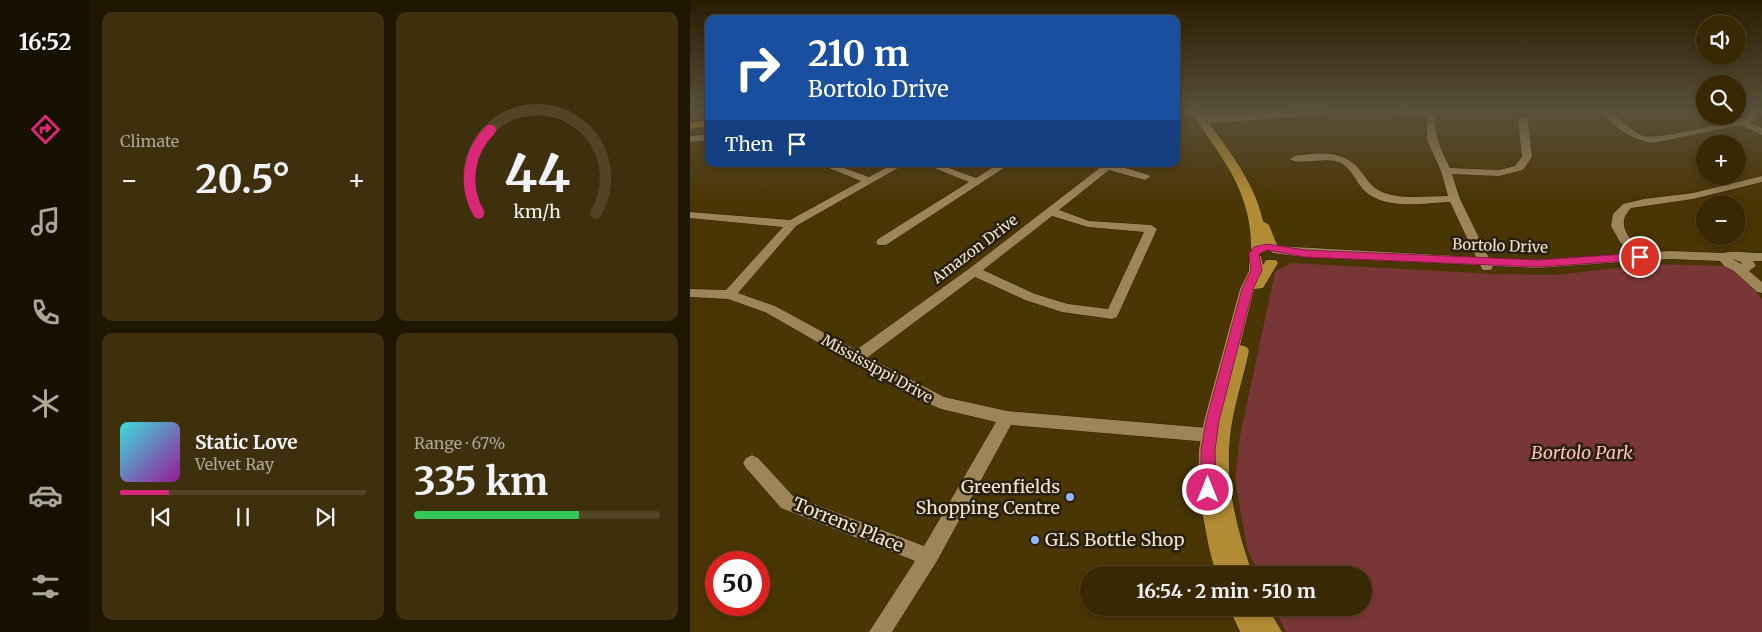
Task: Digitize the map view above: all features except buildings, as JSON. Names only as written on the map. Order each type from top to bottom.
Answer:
[{"type":"main road","points":[[1217,139],[1248,193],[1255,213],[1259,241],[1268,254],[1216,435],[1208,490],[1224,566]]},
{"type":"main road","points":[[1216,435],[1220,490],[1231,547],[1238,566]]},
{"type":"main road","points":[[1244,616],[1252,632]]},
{"type":"main road","points":[[1260,616],[1270,632]]},
{"type":"street","points":[[1432,139],[1446,171],[1454,199],[1486,265]]},
{"type":"street","points":[[1446,171],[1499,173],[1519,168],[1527,157],[1525,139]]},
{"type":"street","points":[[1646,139],[1659,139]]},
{"type":"street","points":[[1294,159],[1340,155],[1355,168],[1368,189],[1391,199],[1454,199]]},
{"type":"street","points":[[832,167],[868,180]]},
{"type":"street","points":[[729,295],[792,224],[894,167]]},
{"type":"street","points":[[937,167],[976,181]]},
{"type":"street","points":[[882,242],[1000,167]]},
{"type":"street","name":"Amazon Drive","points":[[856,358],[1052,212],[1108,167]]},
{"type":"street","points":[[1116,167],[1145,177]]},
{"type":"street","points":[[1642,259],[1624,239],[1618,226],[1619,214],[1627,206],[1693,196],[1762,179]]},
{"type":"street","points":[[974,271],[1030,297],[1058,306],[1112,314],[1151,229],[1088,224],[1052,212]]},
{"type":"street","points":[[690,215],[792,224]]},
{"type":"street","name":"Bortolo Drive","points":[[1268,254],[1307,258],[1553,269],[1642,259],[1742,263],[1762,257]]},
{"type":"street","points":[[1742,263],[1762,284]]},
{"type":"street","points":[[1742,263],[1762,289]]},
{"type":"street","name":"Mississippi Drive","points":[[690,293],[729,295],[770,310],[920,394],[941,403],[1007,418],[1216,435]]},
{"type":"street","points":[[880,632],[900,604],[928,557],[1007,418]]},
{"type":"street","name":"Torrens Place","points":[[752,463],[787,502],[928,557]]},
{"type":"green space","name":"Bortolo Park","points":[[1291,263],[1496,274],[1555,275],[1652,264],[1734,266],[1762,299],[1762,632],[1286,632],[1278,616],[1372,616],[1372,566],[1255,566],[1247,548],[1235,480],[1240,436],[1275,272]]},
{"type":"place","name":"Greenfields Shopping Centre","points":[[1070,497]]},
{"type":"place","name":"GLS Bottle Shop","points":[[1035,540]]},
{"type":"route","points":[[1208,490],[1208,450],[1212,421],[1247,289],[1257,268],[1254,254],[1258,249],[1271,247],[1276,250],[1289,252],[1538,264],[1640,257]]}]
